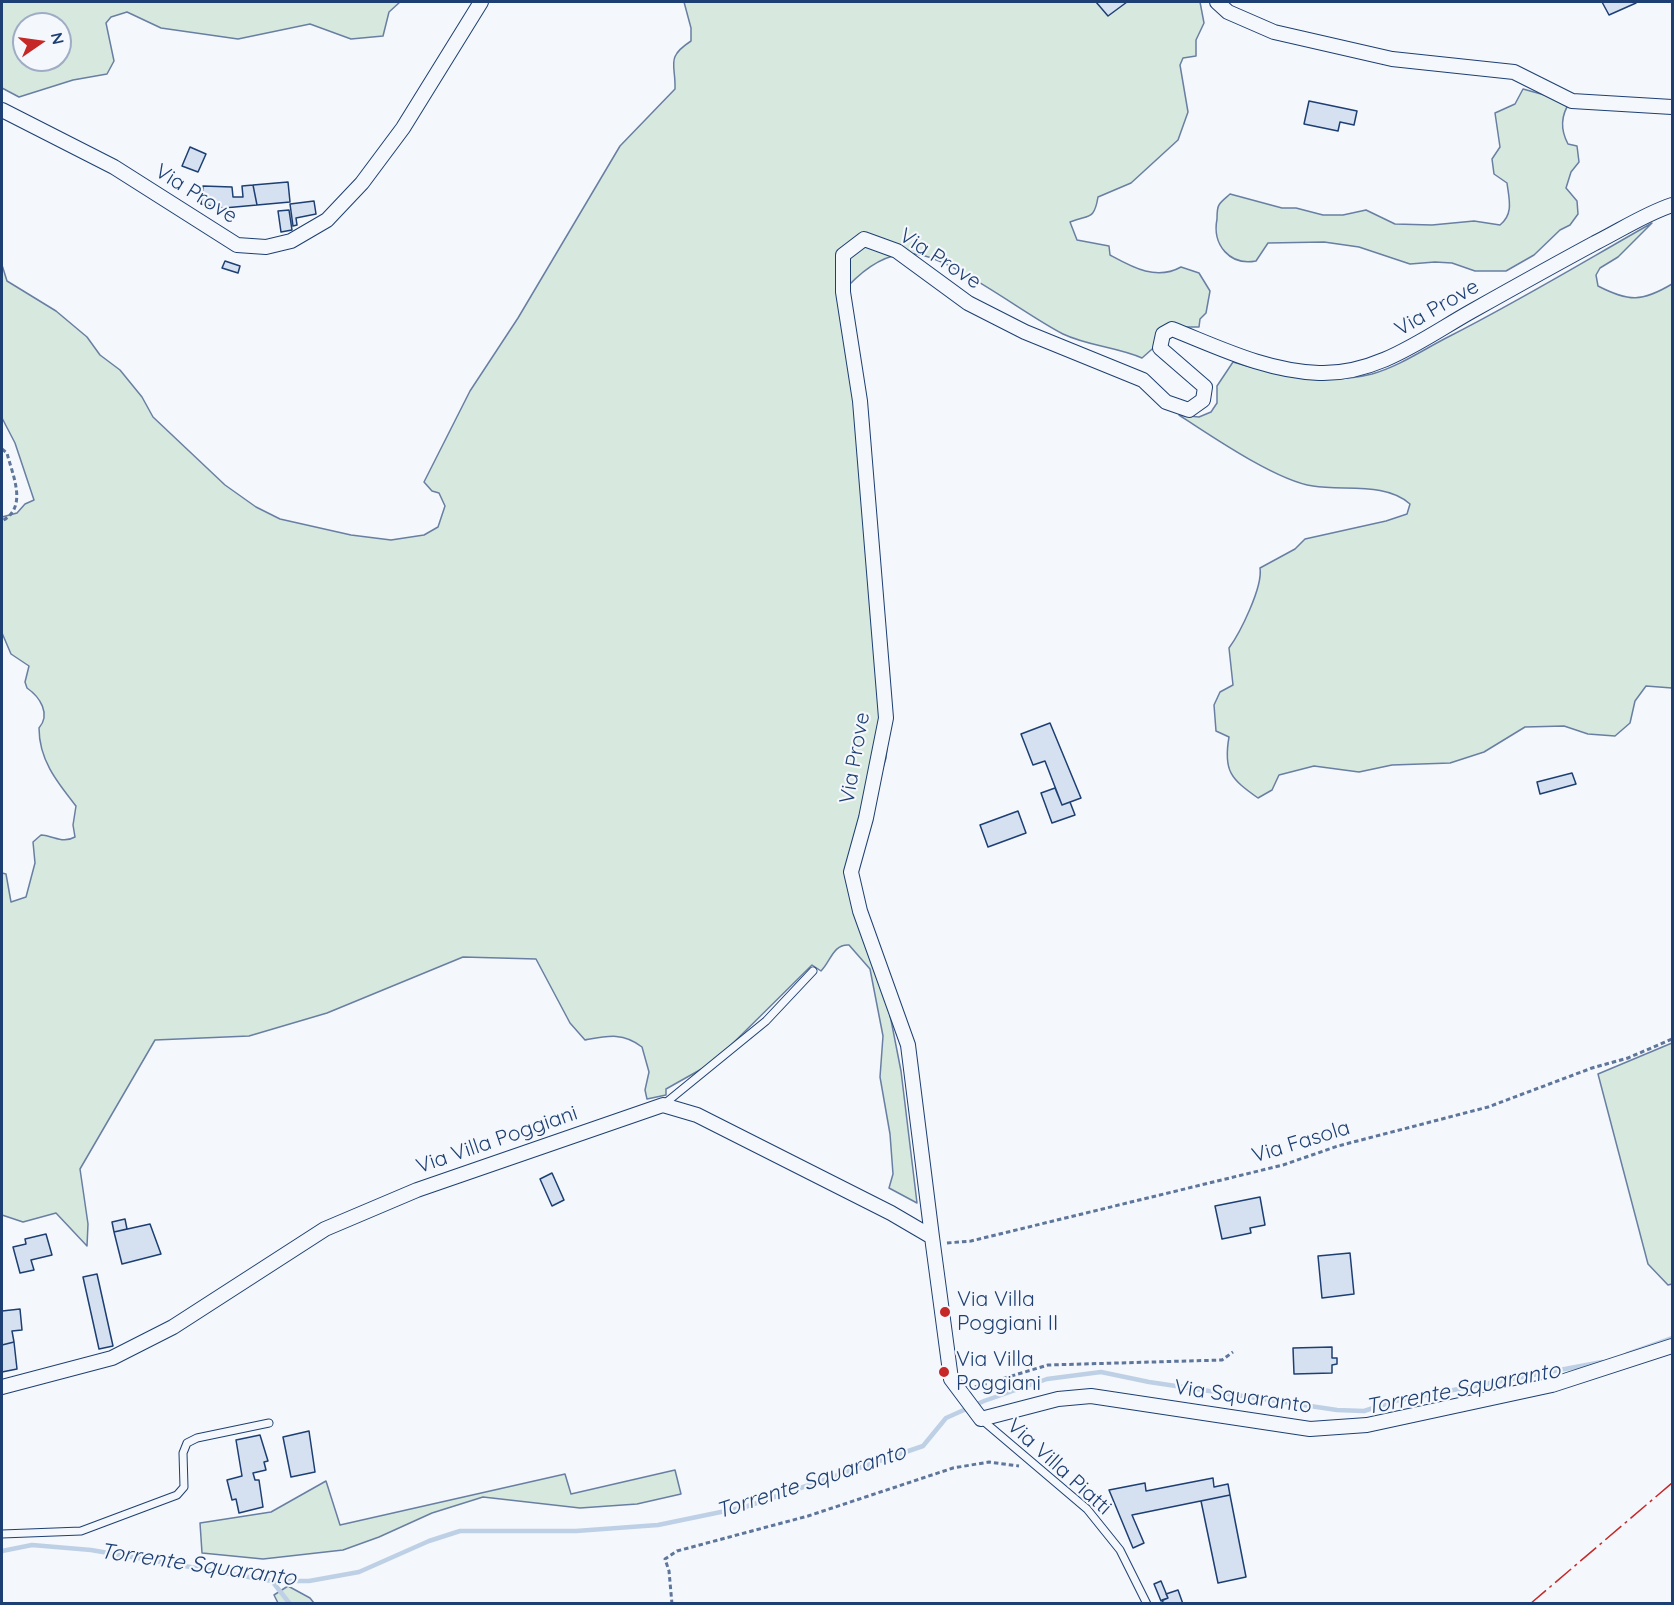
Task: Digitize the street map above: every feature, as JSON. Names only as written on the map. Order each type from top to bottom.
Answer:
[{"type":"street","name":"Via Prove","points":[[2,110],[114,168],[237,245],[266,247],[291,241],[327,220],[362,183],[403,128],[481,2]]},
{"type":"street","points":[[1217,2],[1228,12],[1274,32],[1392,58],[1514,72],[1572,101],[1672,107]]},
{"type":"street","name":"Via Prove","points":[[932,1237],[908,1045],[860,911],[851,872],[866,819],[886,718],[860,401],[843,292],[843,255],[864,239],[897,251],[968,303],[1025,332],[1143,380],[1166,402],[1189,410],[1203,400],[1205,387],[1160,348],[1163,334],[1172,329],[1224,353],[1278,368],[1320,373],[1359,367],[1408,351],[1556,265],[1656,211],[1672,206]]},
{"type":"street","points":[[663,1105],[697,1114],[891,1213],[932,1237],[951,1379],[959,1394],[981,1419]]},
{"type":"street","name":"Via Villa Poggiani","points":[[2,1387],[112,1358],[173,1326],[325,1229],[417,1190],[663,1105]]},
{"type":"street","name":"Via Squaranto","points":[[981,1419],[1058,1399],[1091,1396],[1310,1429],[1367,1425],[1552,1385],[1672,1346]]},
{"type":"lane","points":[[663,1105],[766,1021],[813,971]]},
{"type":"lane","name":"Via Villa Piatti","points":[[981,1419],[1087,1509],[1120,1550],[1147,1604]]},
{"type":"lane","points":[[2,1534],[81,1531],[177,1495],[184,1487],[183,1453],[187,1443],[198,1438],[269,1423]]},
{"type":"path","points":[[2,449],[7,453],[18,498],[17,507],[11,516],[2,521]]},
{"type":"path","name":"Via Fasola","points":[[932,1237],[939,1242],[950,1244],[971,1241],[1283,1165],[1338,1146],[1488,1107],[1592,1068],[1628,1058],[1672,1039]]},
{"type":"path","points":[[959,1394],[1048,1365],[1222,1360],[1233,1352]]},
{"type":"path","points":[[672,1604],[669,1571],[665,1559],[677,1551],[808,1516],[953,1468],[989,1462],[1020,1466],[1027,1472]]},
{"type":"shaded area","points":[[2,2],[400,2],[389,12],[383,36],[351,39],[310,24],[238,39],[161,28],[127,12],[111,17],[106,23],[114,61],[107,74],[73,80],[19,97],[2,88]]},
{"type":"shaded area","points":[[684,2],[1200,2],[1204,23],[1196,40],[1196,56],[1183,58],[1180,65],[1188,112],[1178,140],[1131,183],[1098,197],[1095,210],[1090,216],[1070,222],[1077,240],[1109,246],[1110,255],[1136,268],[1162,273],[1181,267],[1199,273],[1210,291],[1206,313],[1200,319],[1199,327],[1177,327],[1142,358],[1063,334],[969,276],[931,258],[915,254],[896,255],[878,262],[848,286],[856,402],[889,728],[886,758],[849,877],[882,978],[891,1020],[901,1071],[917,1203],[889,1188],[893,1174],[890,1134],[880,1077],[883,1036],[870,969],[849,945],[844,945],[836,950],[821,971],[812,965],[714,1062],[666,1089],[666,1095],[647,1099],[645,1090],[649,1072],[642,1047],[621,1037],[585,1040],[570,1023],[536,959],[463,957],[327,1013],[249,1036],[155,1040],[80,1169],[88,1224],[87,1246],[56,1213],[23,1222],[2,1215],[2,873],[6,874],[11,902],[26,897],[35,863],[33,842],[41,835],[62,840],[75,837],[73,825],[76,806],[50,770],[42,750],[39,728],[44,712],[40,701],[27,688],[25,682],[29,666],[11,654],[2,633],[2,517],[17,513],[25,504],[34,500],[15,443],[2,418],[2,265],[7,281],[56,311],[87,337],[100,355],[120,370],[142,397],[153,417],[225,485],[256,507],[280,519],[351,535],[391,540],[424,535],[438,527],[445,506],[439,493],[432,491],[424,482],[470,391],[518,318],[620,146],[675,89],[675,57],[691,41],[691,28]]},
{"type":"shaded area","points":[[1523,89],[1570,102],[1563,117],[1563,128],[1568,144],[1577,146],[1579,162],[1571,172],[1566,188],[1577,201],[1578,214],[1570,225],[1560,230],[1534,255],[1506,271],[1475,271],[1452,263],[1410,264],[1359,247],[1324,242],[1268,243],[1256,261],[1247,262],[1231,257],[1220,245],[1216,228],[1217,210],[1230,194],[1282,208],[1296,208],[1323,215],[1343,215],[1366,210],[1395,224],[1432,225],[1474,221],[1500,225],[1509,211],[1509,200],[1507,183],[1494,174],[1492,159],[1500,147],[1495,113],[1515,104]]},
{"type":"shaded area","points":[[1652,223],[1618,257],[1600,268],[1596,275],[1598,286],[1618,295],[1635,298],[1652,294],[1672,284],[1672,688],[1646,686],[1635,701],[1630,723],[1615,736],[1588,734],[1564,726],[1525,727],[1484,752],[1450,763],[1392,765],[1359,772],[1314,766],[1279,775],[1272,790],[1258,798],[1241,785],[1231,773],[1227,758],[1229,737],[1216,731],[1214,705],[1220,692],[1233,685],[1229,648],[1254,598],[1260,568],[1295,549],[1305,539],[1407,514],[1410,504],[1400,497],[1377,490],[1313,486],[1281,476],[1244,456],[1179,415],[1199,417],[1211,412],[1217,403],[1217,386],[1233,362],[1284,375],[1319,379],[1354,377],[1382,371],[1501,309]]},
{"type":"shaded area","points":[[1672,1043],[1672,1284],[1668,1285],[1648,1264],[1598,1074]]},
{"type":"shaded area","points":[[675,1470],[681,1494],[637,1504],[580,1508],[483,1497],[432,1513],[379,1537],[343,1550],[263,1559],[202,1553],[200,1523],[271,1512],[326,1481],[340,1525],[565,1474],[571,1494]]},
{"type":"shaded area","points":[[288,1586],[310,1598],[314,1603],[278,1603],[274,1595]]},
{"type":"building","points":[[1096,2],[1127,2],[1108,16]]},
{"type":"building","points":[[1602,2],[1636,2],[1636,3],[1609,15]]},
{"type":"building","points":[[1309,101],[1357,111],[1354,125],[1340,122],[1338,131],[1304,124]]},
{"type":"building","points":[[190,147],[206,154],[198,172],[182,166]]},
{"type":"building","points":[[288,182],[290,202],[257,205],[253,185]]},
{"type":"building","points":[[253,185],[257,205],[224,208],[201,204],[203,186],[232,187],[233,197],[243,197],[242,186]]},
{"type":"building","points":[[314,201],[316,214],[296,218],[297,225],[293,226],[290,204]]},
{"type":"building","points":[[289,210],[292,230],[281,232],[278,211]]},
{"type":"building","points":[[225,261],[240,266],[238,273],[222,268]]},
{"type":"building","points":[[1050,723],[1081,798],[1062,805],[1045,761],[1033,765],[1021,734]]},
{"type":"building","points":[[1572,773],[1576,784],[1540,794],[1537,782]]},
{"type":"building","points":[[1055,788],[1062,805],[1070,802],[1075,815],[1052,823],[1041,793]]},
{"type":"building","points":[[1018,811],[1026,833],[988,847],[980,825]]},
{"type":"building","points":[[552,1173],[564,1200],[552,1206],[540,1179]]},
{"type":"building","points":[[1260,1197],[1265,1225],[1250,1228],[1251,1233],[1222,1239],[1215,1206]]},
{"type":"building","points":[[125,1219],[127,1229],[114,1232],[112,1222]]},
{"type":"building","points":[[150,1224],[161,1254],[122,1264],[114,1232]]},
{"type":"building","points":[[46,1234],[52,1255],[31,1260],[34,1270],[20,1273],[13,1247],[26,1244],[25,1239]]},
{"type":"building","points":[[1350,1253],[1354,1294],[1322,1298],[1318,1256]]},
{"type":"building","points":[[97,1274],[113,1346],[99,1349],[83,1277]]},
{"type":"building","points":[[20,1309],[22,1330],[12,1331],[14,1342],[2,1345],[2,1311]]},
{"type":"building","points":[[14,1342],[17,1369],[2,1372],[2,1345]]},
{"type":"building","points":[[1332,1347],[1332,1358],[1337,1358],[1337,1364],[1332,1365],[1332,1373],[1294,1374],[1293,1348]]},
{"type":"building","points":[[309,1431],[315,1472],[291,1477],[283,1437]]},
{"type":"building","points":[[260,1435],[268,1461],[264,1462],[266,1470],[253,1473],[255,1480],[259,1480],[263,1507],[239,1513],[236,1499],[232,1500],[227,1480],[242,1476],[236,1440]]},
{"type":"building","points":[[1213,1478],[1214,1487],[1228,1484],[1230,1495],[1132,1515],[1144,1543],[1133,1548],[1109,1490],[1145,1483],[1146,1491]]},
{"type":"building","points":[[1230,1495],[1246,1577],[1218,1583],[1201,1501]]},
{"type":"building","points":[[1161,1581],[1168,1598],[1161,1601],[1154,1584]]},
{"type":"building","points":[[1178,1590],[1183,1604],[1164,1604],[1162,1600],[1168,1598],[1166,1594]]},
{"type":"waterway","name":"Torrente Squaranto","points":[[1627,1354],[1672,1338]]},
{"type":"waterway","name":"Torrente Squaranto","points":[[2,1551],[32,1545],[91,1550],[272,1581],[309,1581],[359,1572],[429,1541],[460,1531],[576,1531],[658,1525],[745,1507],[923,1446],[946,1418],[984,1401],[1047,1379],[1101,1372],[1149,1382],[1337,1410],[1364,1411],[1395,1401],[1602,1362]]},
{"type":"waterway","points":[[272,1581],[290,1604]]},
{"type":"power","points":[[1530,1604],[1672,1483]]},
{"type":"place","name":"Via Villa Poggiani II","points":[[945,1312]]},
{"type":"place","name":"Via Villa Poggiani","points":[[944,1372]]}]
